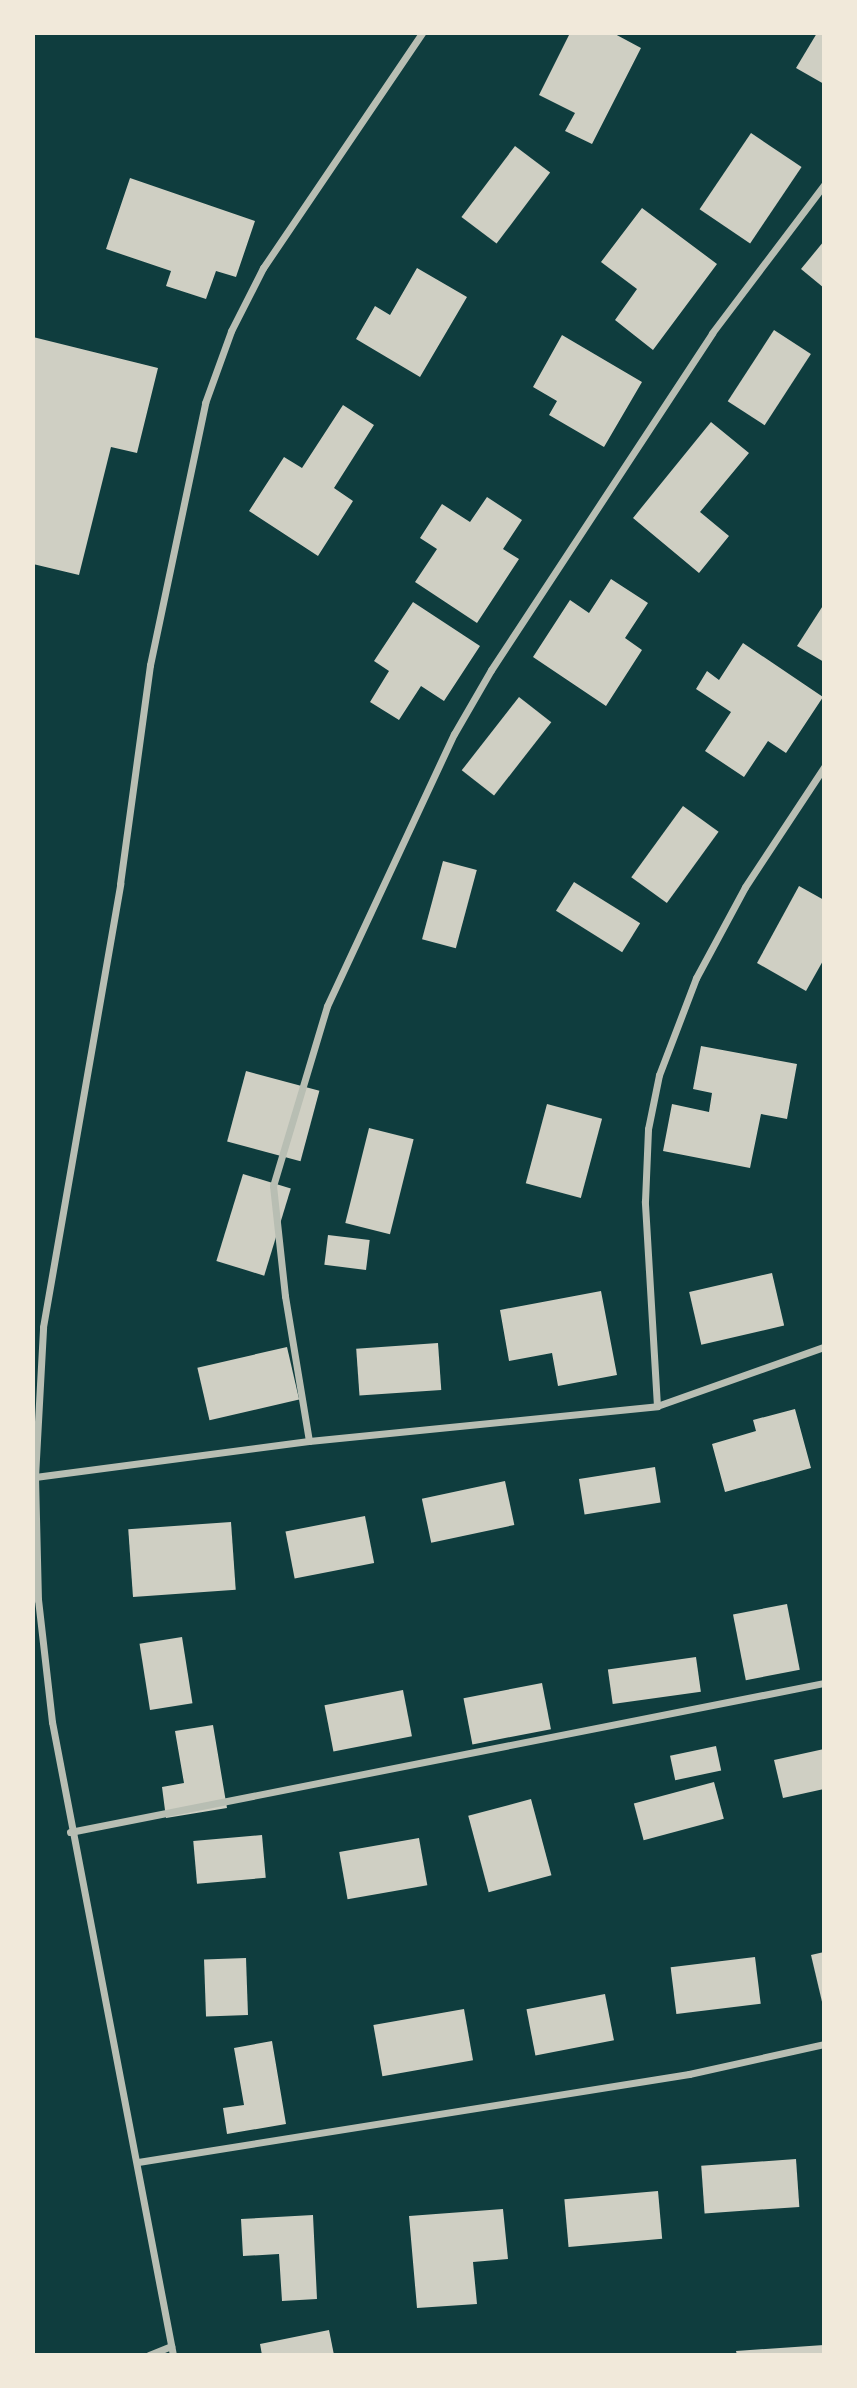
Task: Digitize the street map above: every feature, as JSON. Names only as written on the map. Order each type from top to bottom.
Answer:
[{"type":"street","points":[[149,2355],[172,2351],[138,2162],[70,1832],[38,1600],[36,1476],[43,1327],[120,884],[150,665],[205,403],[231,331],[263,268],[422,33]]},
{"type":"street","points":[[309,1441],[285,1296],[273,1186],[327,1006],[454,734],[491,670],[712,333],[824,185]]},
{"type":"street","points":[[657,1406],[645,1201],[648,1129],[659,1074],[708,955],[745,887],[824,767]]},
{"type":"street","points":[[36,1476],[309,1441],[657,1406],[824,1347]]},
{"type":"street","points":[[70,1832],[824,1683]]},
{"type":"street","points":[[138,2162],[689,2074],[824,2044]]},
{"type":"building","points":[[570,33],[613,33],[641,48],[592,144],[565,131],[575,113],[539,95]]},
{"type":"building","points":[[817,33],[824,33],[824,84],[796,68]]},
{"type":"building","points":[[751,133],[802,167],[750,243],[700,209]]},
{"type":"building","points":[[515,146],[550,172],[497,244],[461,217]]},
{"type":"building","points":[[130,178],[255,221],[236,277],[216,271],[206,299],[166,286],[171,271],[106,249]]},
{"type":"building","points":[[642,208],[717,264],[653,350],[615,320],[637,289],[601,262]]},
{"type":"building","points":[[824,241],[824,288],[801,269]]},
{"type":"building","points":[[417,268],[467,297],[420,377],[356,339],[375,306],[390,315]]},
{"type":"building","points":[[774,330],[811,354],[765,425],[728,401]]},
{"type":"building","points":[[562,335],[642,382],[604,447],[549,415],[557,401],[533,387]]},
{"type":"building","points":[[33,337],[158,368],[137,453],[111,447],[79,575],[33,564]]},
{"type":"building","points":[[343,405],[374,425],[334,488],[353,501],[318,556],[249,511],[284,457],[302,468]]},
{"type":"building","points":[[711,422],[749,453],[700,512],[729,536],[699,573],[633,518]]},
{"type":"building","points":[[487,497],[522,520],[503,549],[519,559],[477,623],[415,582],[437,549],[420,538],[442,504],[470,522]]},
{"type":"building","points":[[611,579],[648,603],[625,638],[642,650],[606,706],[533,657],[570,600],[589,613]]},
{"type":"building","points":[[413,602],[480,646],[444,701],[421,686],[399,720],[370,702],[389,671],[374,661]]},
{"type":"building","points":[[824,604],[824,662],[797,646]]},
{"type":"building","points":[[743,643],[823,697],[786,753],[768,741],[744,777],[705,751],[731,712],[696,689],[707,671],[719,680]]},
{"type":"building","points":[[519,697],[551,722],[494,796],[462,770]]},
{"type":"building","points":[[683,806],[719,832],[667,903],[631,877]]},
{"type":"building","points":[[443,861],[477,870],[456,948],[422,939]]},
{"type":"building","points":[[574,882],[640,923],[622,952],[556,911]]},
{"type":"building","points":[[799,886],[824,900],[824,959],[806,991],[757,963]]},
{"type":"building","points":[[701,1046],[797,1064],[787,1119],[761,1114],[750,1168],[663,1151],[672,1104],[709,1112],[712,1093],[693,1089]]},
{"type":"building","points":[[246,1071],[319,1091],[301,1161],[227,1142]]},
{"type":"building","points":[[547,1104],[602,1119],[581,1198],[526,1183]]},
{"type":"building","points":[[369,1128],[414,1139],[390,1234],[345,1223]]},
{"type":"building","points":[[243,1174],[291,1189],[264,1276],[216,1261]]},
{"type":"building","points":[[328,1235],[370,1240],[366,1270],[324,1265]]},
{"type":"building","points":[[772,1273],[784,1326],[701,1345],[689,1292]]},
{"type":"building","points":[[601,1291],[617,1375],[558,1386],[552,1353],[509,1361],[500,1310]]},
{"type":"building","points":[[438,1343],[441,1390],[359,1396],[356,1349]]},
{"type":"building","points":[[287,1347],[299,1400],[210,1420],[197,1368]]},
{"type":"building","points":[[795,1409],[811,1468],[725,1492],[712,1444],[756,1431],[753,1420]]},
{"type":"building","points":[[655,1467],[661,1503],[585,1515],[579,1479]]},
{"type":"building","points":[[505,1481],[514,1525],[431,1543],[422,1499]]},
{"type":"building","points":[[365,1516],[374,1563],[295,1579],[285,1531]]},
{"type":"building","points":[[231,1522],[236,1590],[133,1597],[128,1529]]},
{"type":"building","points":[[787,1604],[800,1670],[746,1680],[733,1614]]},
{"type":"building","points":[[182,1637],[192,1703],[150,1710],[140,1644]]},
{"type":"building","points":[[696,1657],[701,1692],[613,1704],[608,1669]]},
{"type":"building","points":[[542,1683],[551,1729],[472,1744],[463,1698]]},
{"type":"building","points":[[403,1690],[412,1736],[333,1751],[324,1705]]},
{"type":"building","points":[[213,1725],[227,1808],[166,1818],[162,1787],[184,1783],[175,1731]]},
{"type":"building","points":[[716,1746],[721,1770],[675,1780],[670,1756]]},
{"type":"building","points":[[824,1749],[824,1789],[783,1798],[774,1760]]},
{"type":"building","points":[[714,1782],[724,1819],[644,1840],[634,1803]]},
{"type":"building","points":[[531,1799],[551,1875],[489,1892],[468,1816]]},
{"type":"building","points":[[262,1835],[266,1878],[197,1884],[193,1841]]},
{"type":"building","points":[[419,1838],[427,1885],[348,1899],[339,1852]]},
{"type":"building","points":[[824,1952],[824,2006],[823,2006],[811,1955]]},
{"type":"building","points":[[755,1957],[761,2004],[676,2014],[671,1967]]},
{"type":"building","points":[[246,1958],[248,2015],[206,2016],[204,1959]]},
{"type":"building","points":[[605,1994],[614,2040],[535,2055],[526,2009]]},
{"type":"building","points":[[464,2009],[473,2060],[382,2076],[373,2025]]},
{"type":"building","points":[[272,2041],[286,2124],[227,2134],[223,2108],[244,2105],[234,2048]]},
{"type":"building","points":[[796,2159],[799,2207],[705,2214],[701,2166]]},
{"type":"building","points":[[658,2191],[662,2239],[569,2247],[564,2199]]},
{"type":"building","points":[[503,2209],[508,2259],[473,2262],[477,2304],[417,2308],[409,2216]]},
{"type":"building","points":[[313,2215],[317,2299],[282,2301],[279,2254],[243,2256],[241,2219]]},
{"type":"building","points":[[329,2330],[334,2355],[262,2355],[260,2344]]},
{"type":"building","points":[[824,2345],[824,2355],[737,2355],[736,2351]]}]
